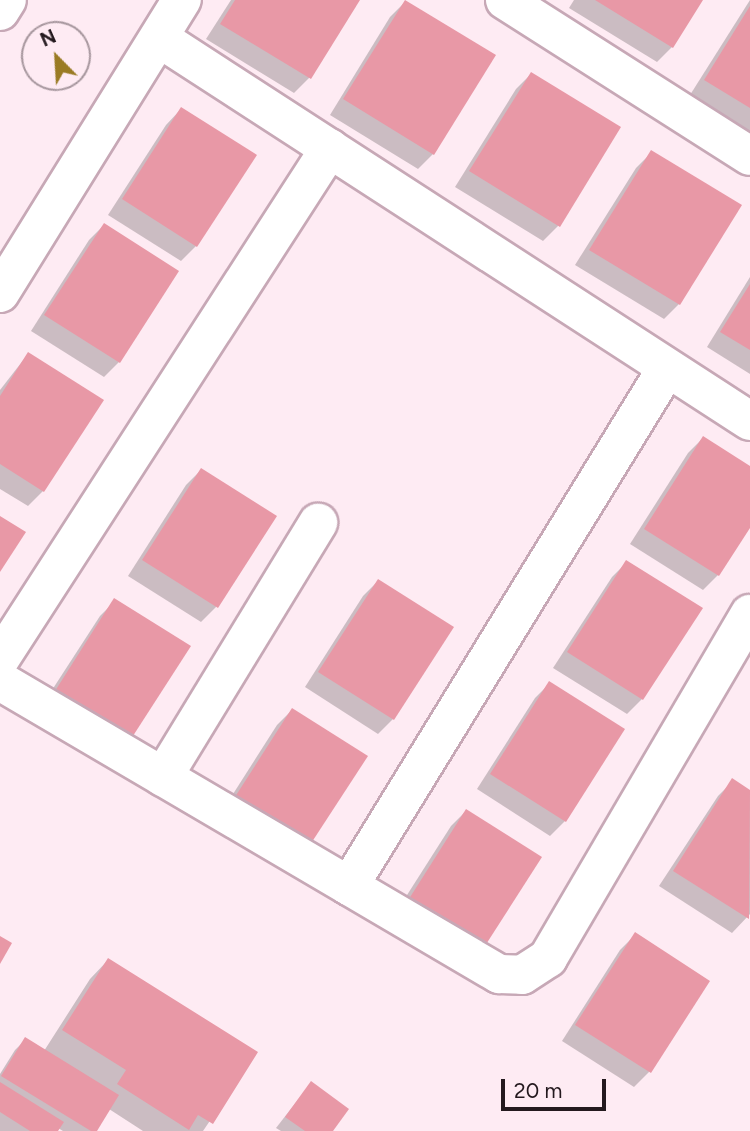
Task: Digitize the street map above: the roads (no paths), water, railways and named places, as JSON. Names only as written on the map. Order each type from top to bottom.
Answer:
[{"type":"street","points":[[0,11],[7,0]]},
{"type":"street","points":[[0,293],[182,0]]},
{"type":"street","points":[[505,0],[750,156]]},
{"type":"street","points":[[159,38],[750,422]]},
{"type":"street","points":[[0,659],[330,149]]},
{"type":"street","points":[[349,886],[667,368]]},
{"type":"street","points":[[163,777],[318,523]]},
{"type":"street","points":[[0,681],[499,974],[523,975],[548,958],[750,614]]}]
